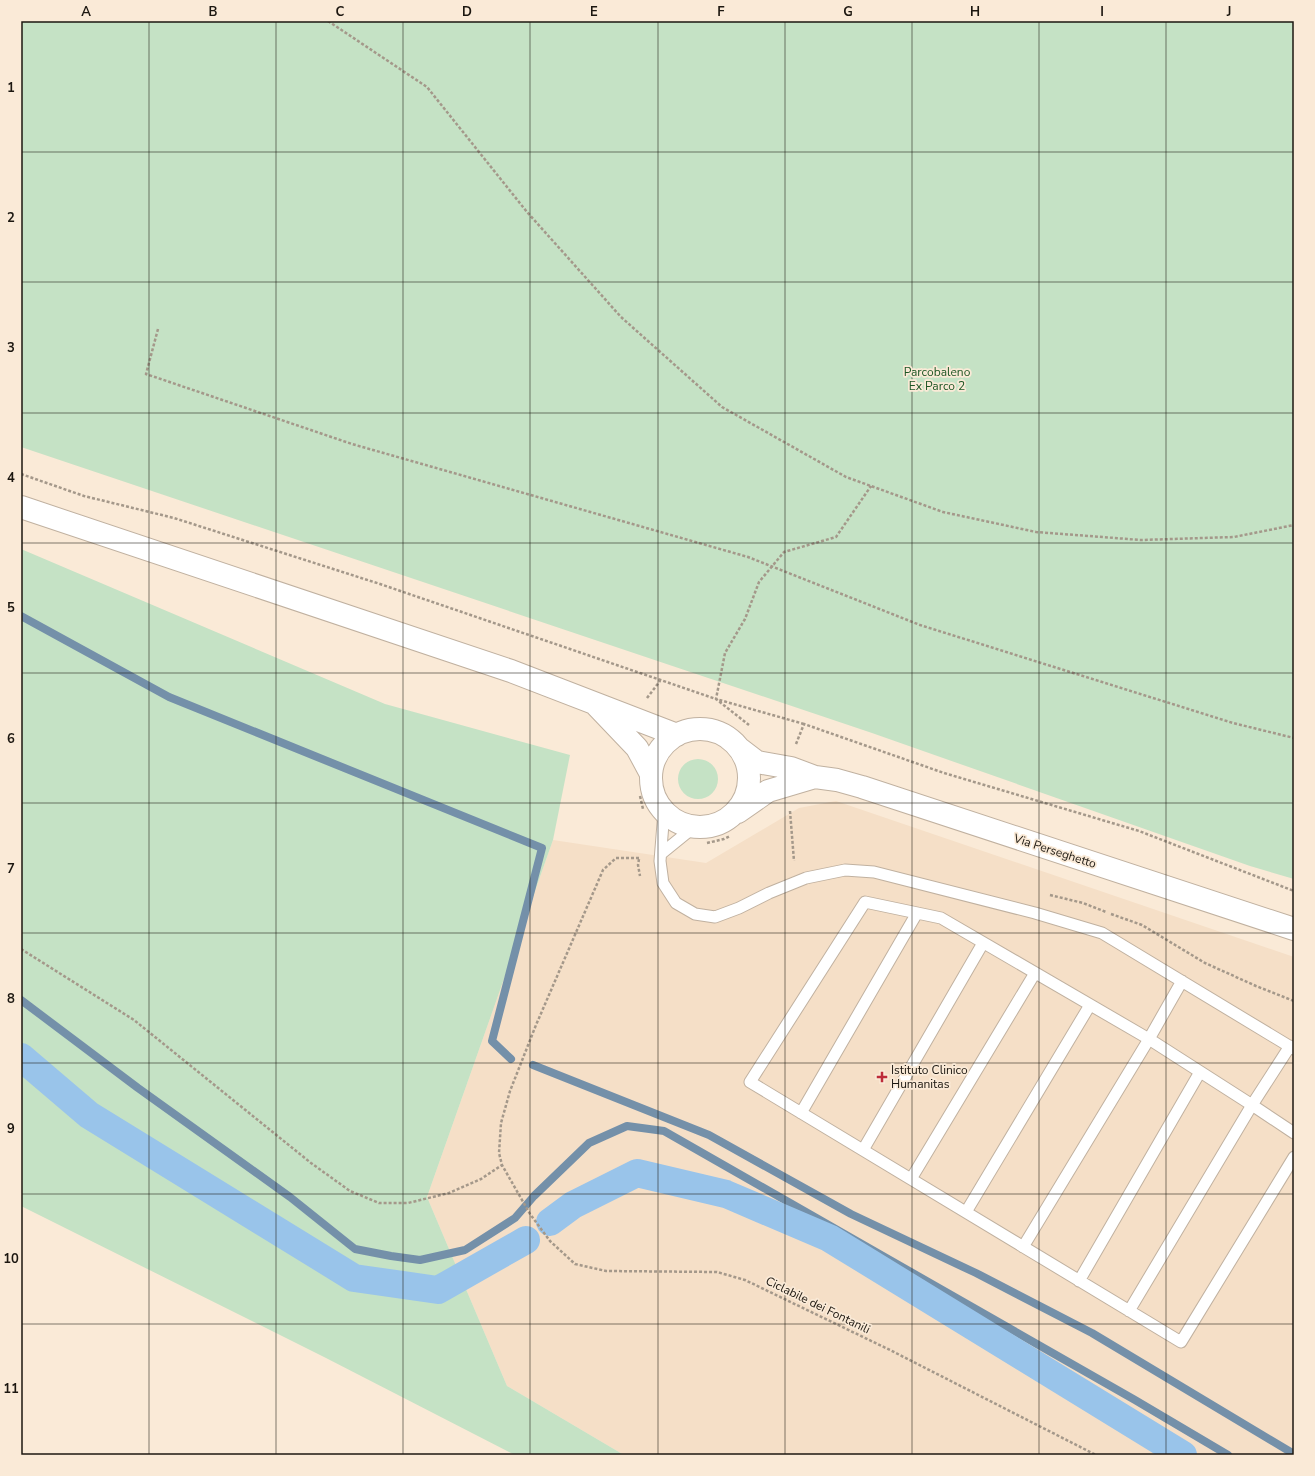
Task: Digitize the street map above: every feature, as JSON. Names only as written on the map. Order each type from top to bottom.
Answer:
[{"type":"street","points":[[21,507],[511,670],[591,700],[677,735]]},
{"type":"street","points":[[591,700],[637,748],[651,774]]},
{"type":"street","points":[[700,729],[710,730],[731,740],[740,749],[747,762],[750,779],[747,796],[741,806],[725,821],[711,826],[694,827],[677,822],[654,810],[651,774],[654,762],[659,752],[671,739],[688,731],[700,729]]},
{"type":"street","name":"Via Perseghetto","points":[[740,749],[757,762],[791,768],[814,777],[837,780],[862,787],[1294,929]]},
{"type":"street","name":"Via Perseghetto","points":[[732,816],[768,791],[814,777]]},
{"type":"lane","points":[[654,810],[662,853],[660,861],[663,883],[676,903],[695,914],[715,917],[806,878],[845,870],[874,872],[911,880],[1035,913],[1102,933],[1292,1048],[1252,1104],[1129,1311]]},
{"type":"lane","points":[[662,853],[694,827]]},
{"type":"lane","points":[[1294,1133],[1252,1104],[1149,1040],[941,918],[865,902],[750,1082],[1181,1342],[1294,1157]]},
{"type":"lane","points":[[801,1113],[917,913]]},
{"type":"lane","points":[[863,1150],[983,942]]},
{"type":"lane","points":[[911,1179],[1035,974]]},
{"type":"lane","points":[[1024,1247],[1149,1040],[1182,981]]},
{"type":"lane","points":[[966,1212],[1090,1005]]},
{"type":"lane","points":[[1079,1281],[1200,1072]]},
{"type":"path","points":[[328,21],[427,87],[527,212],[621,317],[722,407],[846,477],[943,512],[1036,532],[1141,540],[1234,537],[1294,524]]},
{"type":"path","points":[[158,329],[146,374],[352,444],[748,557],[920,625],[1232,722],[1294,738]]},
{"type":"path","points":[[21,474],[84,496],[174,518],[373,581],[660,681],[716,699],[804,724],[944,773],[1139,831],[1294,891]]},
{"type":"path","points":[[716,699],[725,653],[745,619],[759,582],[784,552],[836,537],[871,486]]},
{"type":"path","points":[[643,703],[660,681]]},
{"type":"path","points":[[716,699],[754,728]]},
{"type":"path","points":[[794,750],[804,724]]},
{"type":"path","points":[[638,792],[654,810]]},
{"type":"path","points":[[790,810],[794,861]]},
{"type":"path","points":[[21,949],[134,1020],[311,1163],[350,1191],[379,1203],[408,1203],[449,1193],[481,1178],[502,1165],[499,1153],[501,1123],[510,1090],[585,909],[603,870],[616,858],[639,858],[640,851]]},
{"type":"path","name":"Ciclabile dei Fontanili","points":[[502,1165],[530,1214],[550,1241],[575,1264],[606,1271],[717,1272],[745,1280],[890,1350],[1096,1455]]},
{"type":"shaded area","name":"Istituto Clinico Humanitas","points":[[836,801],[1294,957],[1294,1455],[624,1455],[507,1386],[427,1197],[553,840],[706,863],[799,808]]},
{"type":"green space","name":"Parcobaleno Ex Parco 2","points":[[21,21],[1294,21],[1294,879],[1250,866],[872,733],[21,447]]},
{"type":"green space","points":[[21,549],[385,704],[570,755],[553,840],[427,1197],[507,1386],[624,1455],[515,1455],[326,1358],[21,1206]]},
{"type":"green space","points":[[694,759],[702,759],[709,762],[715,768],[718,779],[715,790],[709,796],[702,799],[694,799],[687,796],[681,790],[678,783],[678,775],[681,768],[687,762]]},
{"type":"waterway","points":[[21,616],[169,697],[542,848],[492,1041],[511,1059]]},
{"type":"waterway","points":[[21,1000],[138,1088],[290,1197],[355,1249],[420,1260],[465,1250],[515,1218],[534,1196],[589,1143],[627,1126],[664,1131],[1135,1400],[1228,1455]]},
{"type":"waterway","points":[[21,1057],[89,1115],[354,1278],[438,1290],[526,1240]]},
{"type":"waterway","points":[[533,1065],[709,1135],[851,1214],[976,1273],[1092,1333],[1294,1454]]},
{"type":"waterway","points":[[550,1222],[573,1205],[637,1173],[726,1194],[829,1238],[1183,1455]]},
{"type":"place","name":"Istituto Clinico Humanitas","points":[[882,1077]]}]
